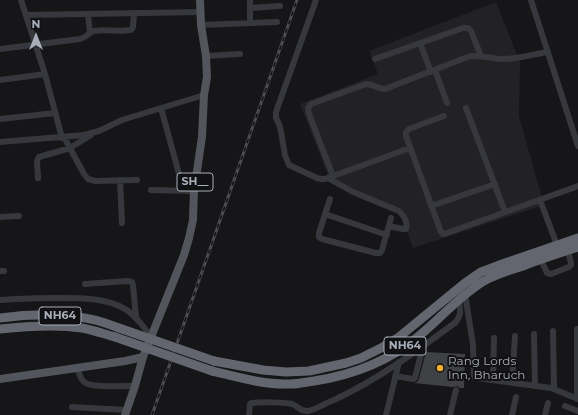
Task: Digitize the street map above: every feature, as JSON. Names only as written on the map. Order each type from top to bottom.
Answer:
[{"type":"highway","name":"NH64","points":[[0,329],[23,326],[83,328],[213,366],[286,372],[309,371],[346,363],[361,358],[381,348],[399,337],[465,283],[481,272],[578,238]]},
{"type":"highway","name":"NH64","points":[[0,318],[43,315],[72,316],[94,320],[119,328],[241,378],[271,383],[290,384],[322,380],[349,374],[377,364],[419,337],[462,297],[485,280],[578,247]]},
{"type":"main road","name":"SH__","points":[[143,357],[184,254],[193,220],[194,188],[202,138],[204,95],[207,77],[206,56],[201,25],[200,0]]},
{"type":"main road","points":[[0,379],[125,361],[143,357],[135,386],[125,413]]},
{"type":"street","points":[[21,0],[45,74],[63,137],[84,174],[88,178],[94,180],[137,180]]},
{"type":"street","points":[[250,0],[250,23]]},
{"type":"street","points":[[316,0],[276,110],[276,118],[279,124],[284,155],[289,164],[321,179],[410,148]]},
{"type":"street","points":[[531,0],[578,146]]},
{"type":"street","points":[[250,8],[280,6]]},
{"type":"street","points":[[26,15],[200,12]]},
{"type":"street","points":[[0,49],[80,39],[97,31],[130,30],[133,27],[134,13]]},
{"type":"street","points":[[88,14],[90,33]]},
{"type":"street","points":[[201,25],[277,22]]},
{"type":"street","points":[[375,59],[463,28],[468,28],[471,30],[481,56]]},
{"type":"street","points":[[420,43],[446,103]]},
{"type":"street","points":[[389,226],[403,229],[406,229],[407,226],[403,215],[399,211],[353,192],[330,177],[309,114],[308,108],[311,104],[366,84],[370,84],[385,90],[470,56],[506,59],[548,52]]},
{"type":"street","points":[[206,56],[240,54]]},
{"type":"street","points":[[0,80],[45,74]]},
{"type":"street","points":[[38,178],[37,161],[39,157],[70,148],[98,131],[122,120],[204,95]]},
{"type":"street","points":[[161,108],[179,174],[183,181],[194,188]]},
{"type":"street","points":[[466,108],[505,212]]},
{"type":"street","points":[[0,119],[55,113]]},
{"type":"street","points":[[444,116],[409,129],[406,132],[410,148],[431,206],[443,234],[578,186]]},
{"type":"street","points":[[0,142],[84,135],[98,131]]},
{"type":"street","points":[[120,180],[122,223]]},
{"type":"street","points":[[431,206],[494,184]]},
{"type":"street","points":[[151,190],[194,188]]},
{"type":"street","points":[[330,199],[319,233],[319,237],[322,240],[376,254],[380,253],[387,235],[391,218]]},
{"type":"street","points":[[540,200],[557,245]]},
{"type":"street","points":[[325,214],[387,235]]},
{"type":"street","points":[[0,217],[19,216]]},
{"type":"street","points":[[541,260],[547,273],[551,274],[571,266],[572,263],[568,251]]},
{"type":"street","points":[[85,284],[127,281],[132,282],[136,318]]},
{"type":"street","points":[[249,415],[250,404],[254,403],[288,403],[300,410],[308,411],[343,395],[399,362],[456,322],[460,316],[462,297]]},
{"type":"street","points":[[462,297],[473,345],[474,377],[476,378],[554,389],[578,399],[577,329]]},
{"type":"street","points":[[0,300],[33,298],[86,299],[103,301],[124,308],[136,318],[151,336]]},
{"type":"street","points":[[553,331],[554,389]]},
{"type":"street","points":[[534,334],[535,386]]},
{"type":"street","points":[[512,383],[515,336]]},
{"type":"street","points":[[493,380],[494,338]]},
{"type":"street","points":[[395,376],[415,378],[423,346]]},
{"type":"street","points":[[386,415],[399,362]]},
{"type":"street","points":[[77,368],[80,377],[87,384],[135,386]]},
{"type":"street","points":[[450,415],[456,390]]},
{"type":"street","points":[[512,415],[516,397]]},
{"type":"street","points":[[544,415],[548,402]]},
{"type":"street","points":[[565,406],[578,411]]},
{"type":"street","points":[[72,407],[125,413]]},
{"type":"shaded area","points":[[496,2],[520,61],[519,116],[544,205],[413,248],[400,213],[331,183],[300,104],[378,74],[369,51]]},
{"type":"building","name":"Rang Lords Inn, Bharuch","points":[[426,352],[465,354],[464,388],[457,386],[453,387],[414,383],[419,379]]},
{"type":"railway","points":[[152,415],[297,0]]},
{"type":"place","name":"Rang Lords Inn, Bharuch","points":[[440,368]]}]
